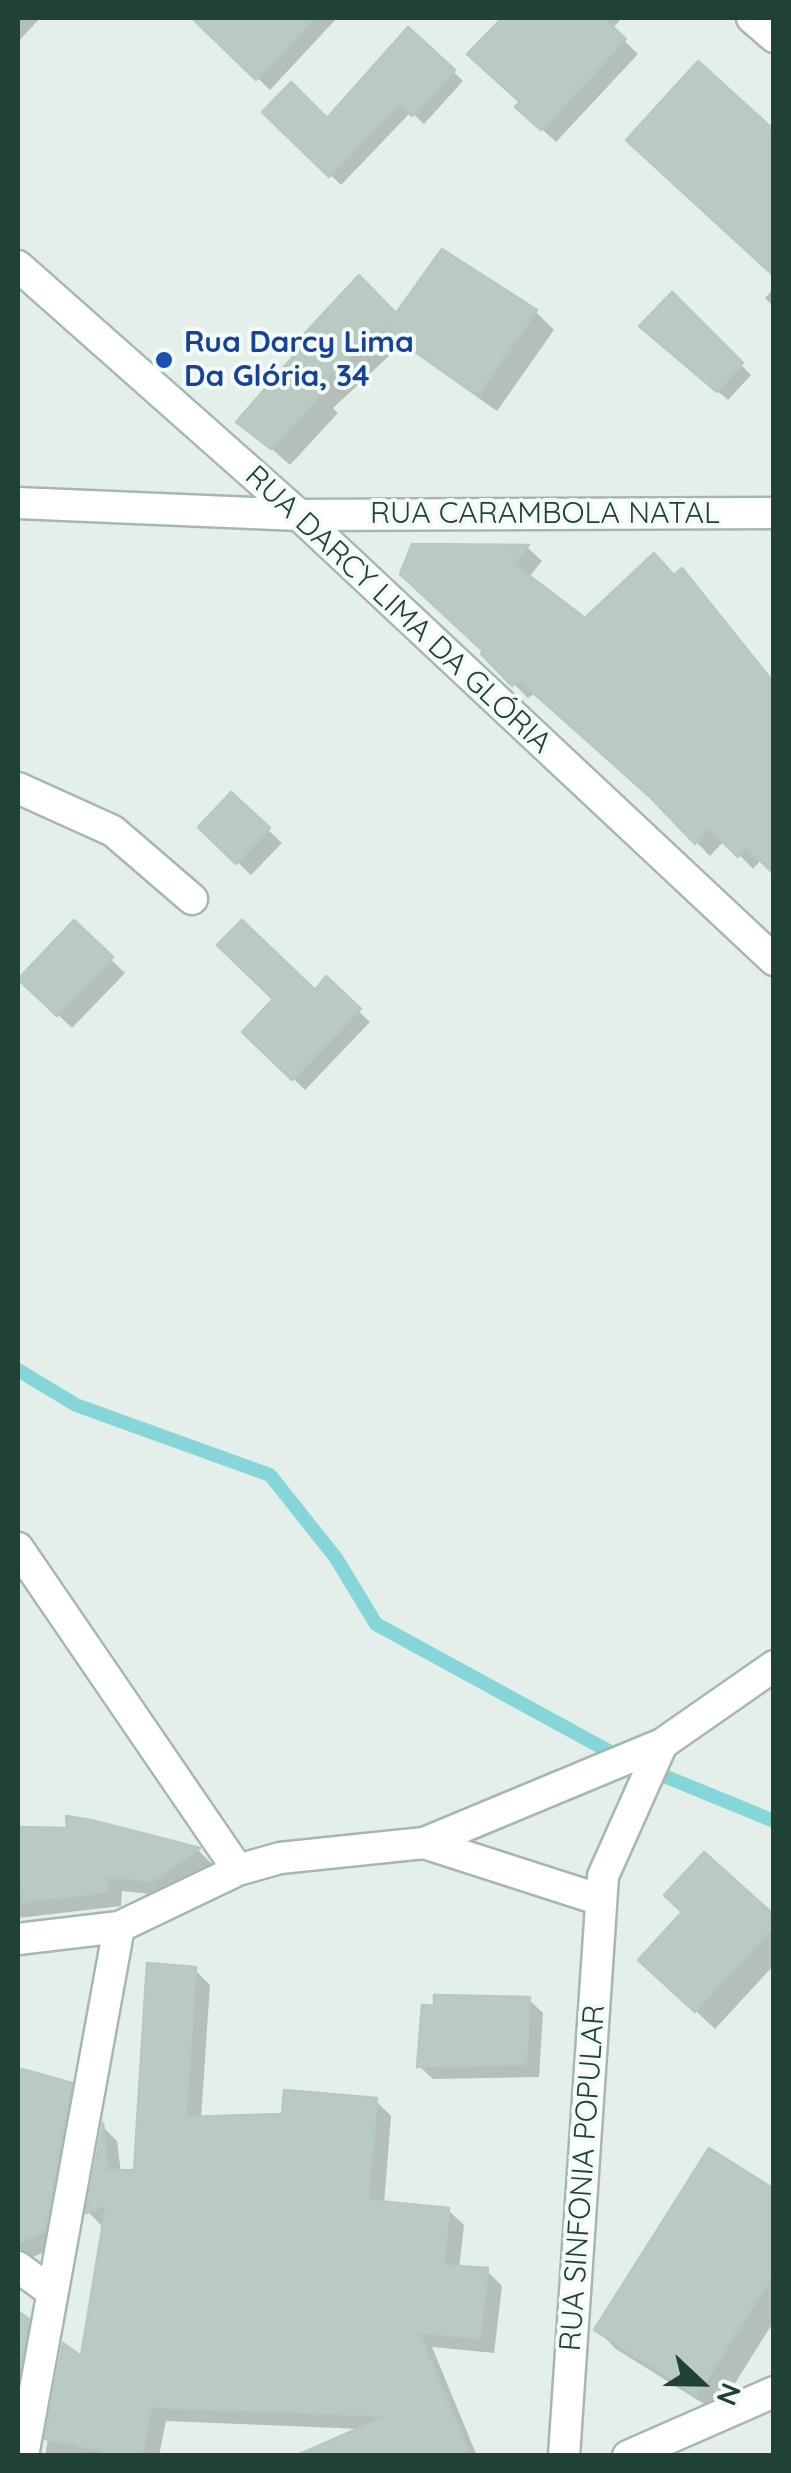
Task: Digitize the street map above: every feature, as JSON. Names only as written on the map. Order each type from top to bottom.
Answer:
[{"type":"street","points":[[752,18],[774,37]]},
{"type":"street","name":"RUA DARCY LIMA DA GLÓRIA","points":[[18,266],[299,515],[774,960]]},
{"type":"street","name":"RUA CARAMBOLA NATAL","points":[[18,502],[299,515],[774,513]]},
{"type":"street","points":[[18,788],[113,831],[192,898]]},
{"type":"street","points":[[18,1548],[238,1870]]},
{"type":"street","points":[[18,1938],[119,1927],[238,1870],[280,1858],[424,1842],[662,1744],[774,1666]]},
{"type":"street","name":"RUA SINFONIA POPULAR","points":[[564,2456],[602,1876],[662,1744]]},
{"type":"street","points":[[424,1842],[601,1900]]},
{"type":"street","points":[[23,2456],[119,1927]]},
{"type":"street","points":[[18,2267],[52,2292]]},
{"type":"street","points":[[628,2456],[692,2442],[774,2392]]},
{"type":"building","points":[[192,18],[314,18],[256,80]]},
{"type":"building","points":[[502,18],[603,18],[626,39],[541,130],[515,107],[520,102],[467,54]]},
{"type":"building","points":[[408,27],[455,70],[412,116],[400,104],[329,177],[262,112],[291,82],[327,118]]},
{"type":"building","points":[[698,61],[774,130],[774,276],[626,140]]},
{"type":"building","points":[[442,249],[537,310],[478,395],[384,330],[390,321],[316,388],[322,393],[271,449],[236,422],[298,351],[293,346],[359,275],[396,313]]},
{"type":"building","points":[[672,292],[743,363],[717,392],[639,326]]},
{"type":"building","points":[[412,544],[529,545],[514,564],[585,618],[654,553],[674,575],[682,568],[774,683],[774,874],[746,847],[738,857],[709,828],[695,844],[649,796],[519,680],[512,686],[481,654],[483,651],[400,574]]},
{"type":"building","points":[[231,792],[270,828],[236,864],[198,827]]},
{"type":"building","points":[[74,920],[113,957],[57,1016],[18,979]]},
{"type":"building","points":[[242,920],[315,990],[326,976],[361,1009],[292,1080],[242,1032],[273,999],[217,945]]},
{"type":"building","points":[[66,1816],[200,1848],[153,1881],[107,1877],[107,1892],[23,1902],[18,1874],[18,1827],[67,1828]]},
{"type":"building","points":[[704,1852],[774,1915],[774,1926],[695,2012],[638,1960],[682,1912],[664,1895]]},
{"type":"building","points":[[147,1963],[196,1967],[186,2117],[282,2114],[284,2090],[377,2098],[368,2200],[449,2208],[444,2265],[488,2268],[480,2338],[419,2333],[470,2456],[295,2456],[387,2416],[151,2407],[142,2456],[100,2456],[101,2450],[45,2439],[63,2343],[81,2356],[106,2205],[86,2213],[103,2123],[108,2171],[134,2170]]},
{"type":"building","points":[[434,1995],[530,1997],[526,2064],[417,2067],[422,2005],[434,2006]]},
{"type":"building","points":[[18,2068],[72,2083],[45,2231],[18,2243]]},
{"type":"building","points":[[709,2148],[774,2189],[774,2273],[697,2395],[594,2330]]},
{"type":"building","points":[[18,2311],[29,2319],[18,2381]]},
{"type":"waterway","points":[[18,1370],[76,1405],[270,1475],[336,1558],[376,1624],[623,1759]]},
{"type":"waterway","points":[[647,1769],[774,1821]]},
{"type":"place","name":"Rua Darcy Lima Da Glória, 34","points":[[164,360]]}]
